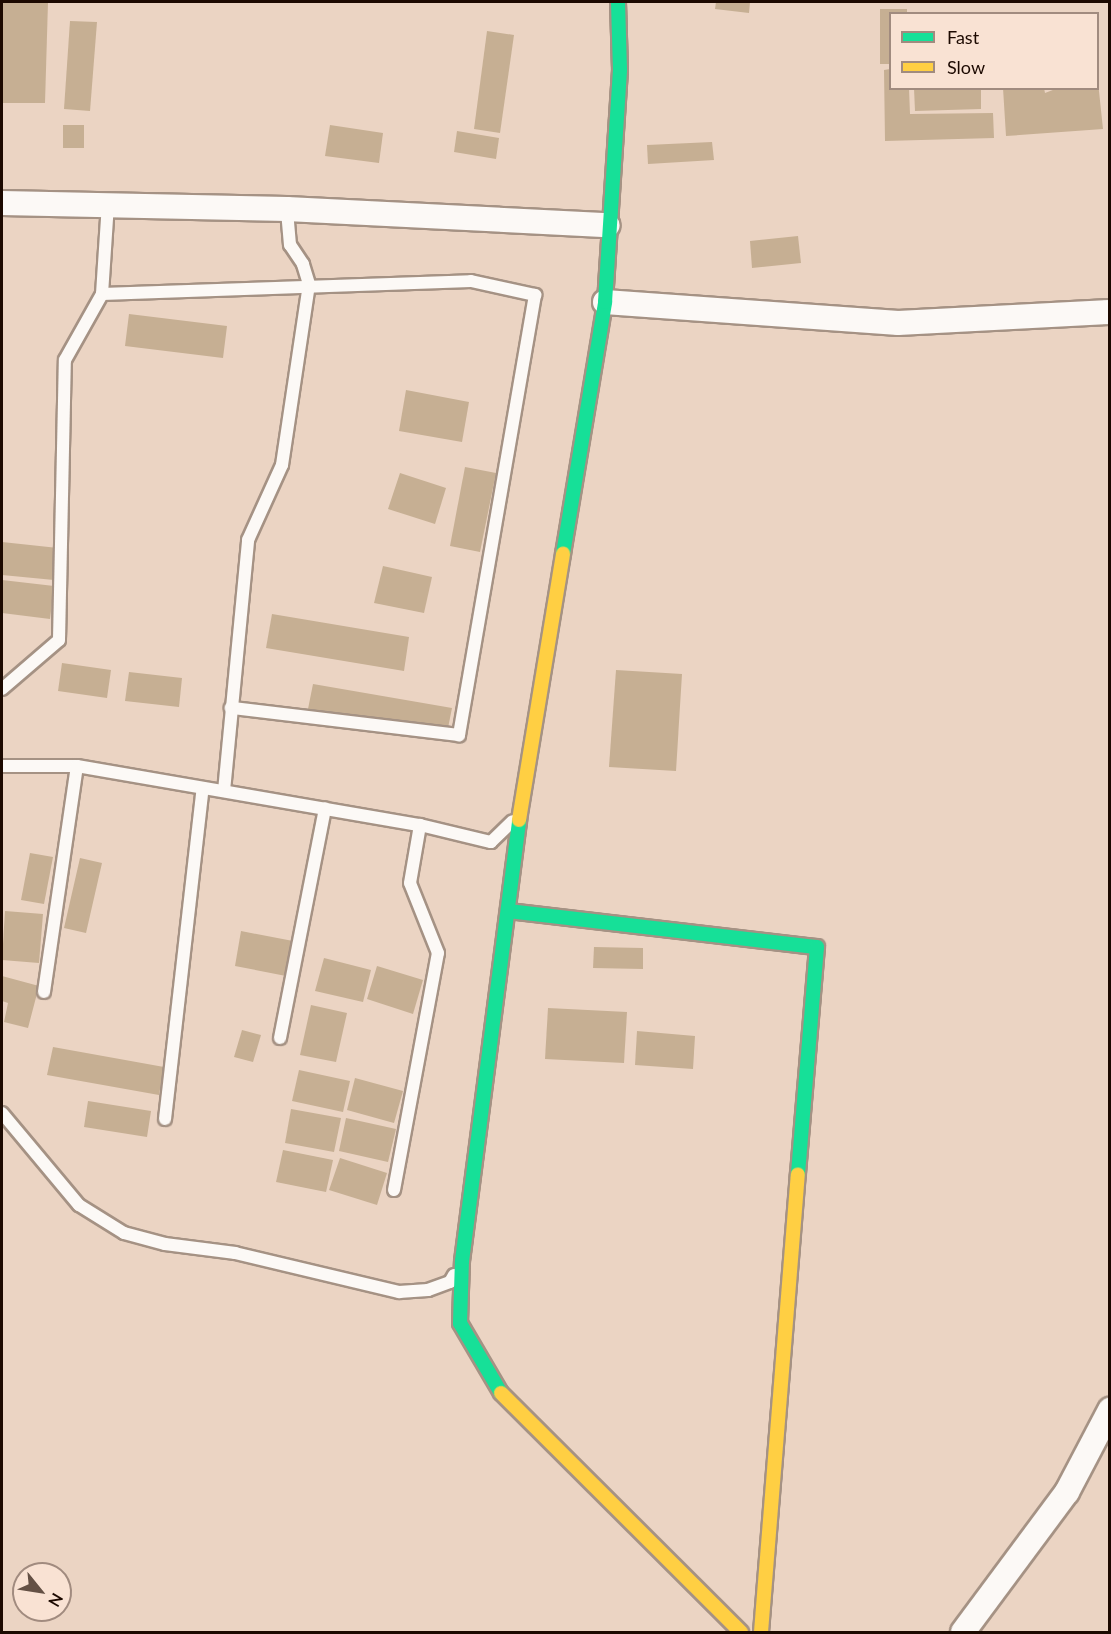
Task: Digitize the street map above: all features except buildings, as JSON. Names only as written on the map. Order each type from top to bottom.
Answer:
[{"type":"street","points":[[618,2],[620,70],[604,302],[520,814],[462,1261],[460,1323],[494,1386],[741,1632]]},
{"type":"street","points":[[2,203],[287,209],[608,225]]},
{"type":"street","points":[[604,302],[898,323],[1110,312]]},
{"type":"street","points":[[509,911],[817,947],[761,1632]]},
{"type":"street","points":[[963,1632],[1067,1492],[1110,1410]]},
{"type":"lane","points":[[2,688],[59,640],[65,360],[102,294],[108,204]]},
{"type":"lane","points":[[224,791],[248,540],[282,465],[309,284],[303,264],[290,245],[287,209]]},
{"type":"lane","points":[[102,294],[309,284],[471,281],[534,295],[459,735],[231,708]]},
{"type":"lane","points":[[2,766],[77,766],[420,825],[491,842],[520,814]]},
{"type":"lane","points":[[44,992],[77,766]]},
{"type":"lane","points":[[165,1119],[203,788]]},
{"type":"lane","points":[[280,1038],[325,808]]},
{"type":"lane","points":[[394,1190],[438,953],[410,883],[420,825]]},
{"type":"lane","points":[[2,1113],[79,1205],[124,1233],[165,1244],[235,1253],[399,1292],[428,1290],[450,1282],[462,1261]]},
{"type":"traffic: fast","points":[[563,554],[605,302],[620,70],[618,2]]},
{"type":"traffic: fast","points":[[501,1393],[460,1323],[462,1261],[519,820]]},
{"type":"traffic: fast","points":[[509,911],[817,947],[798,1174]]},
{"type":"traffic: slow","points":[[519,820],[563,554]]},
{"type":"traffic: slow","points":[[761,1632],[798,1174]]},
{"type":"traffic: slow","points":[[501,1393],[741,1632]]}]
